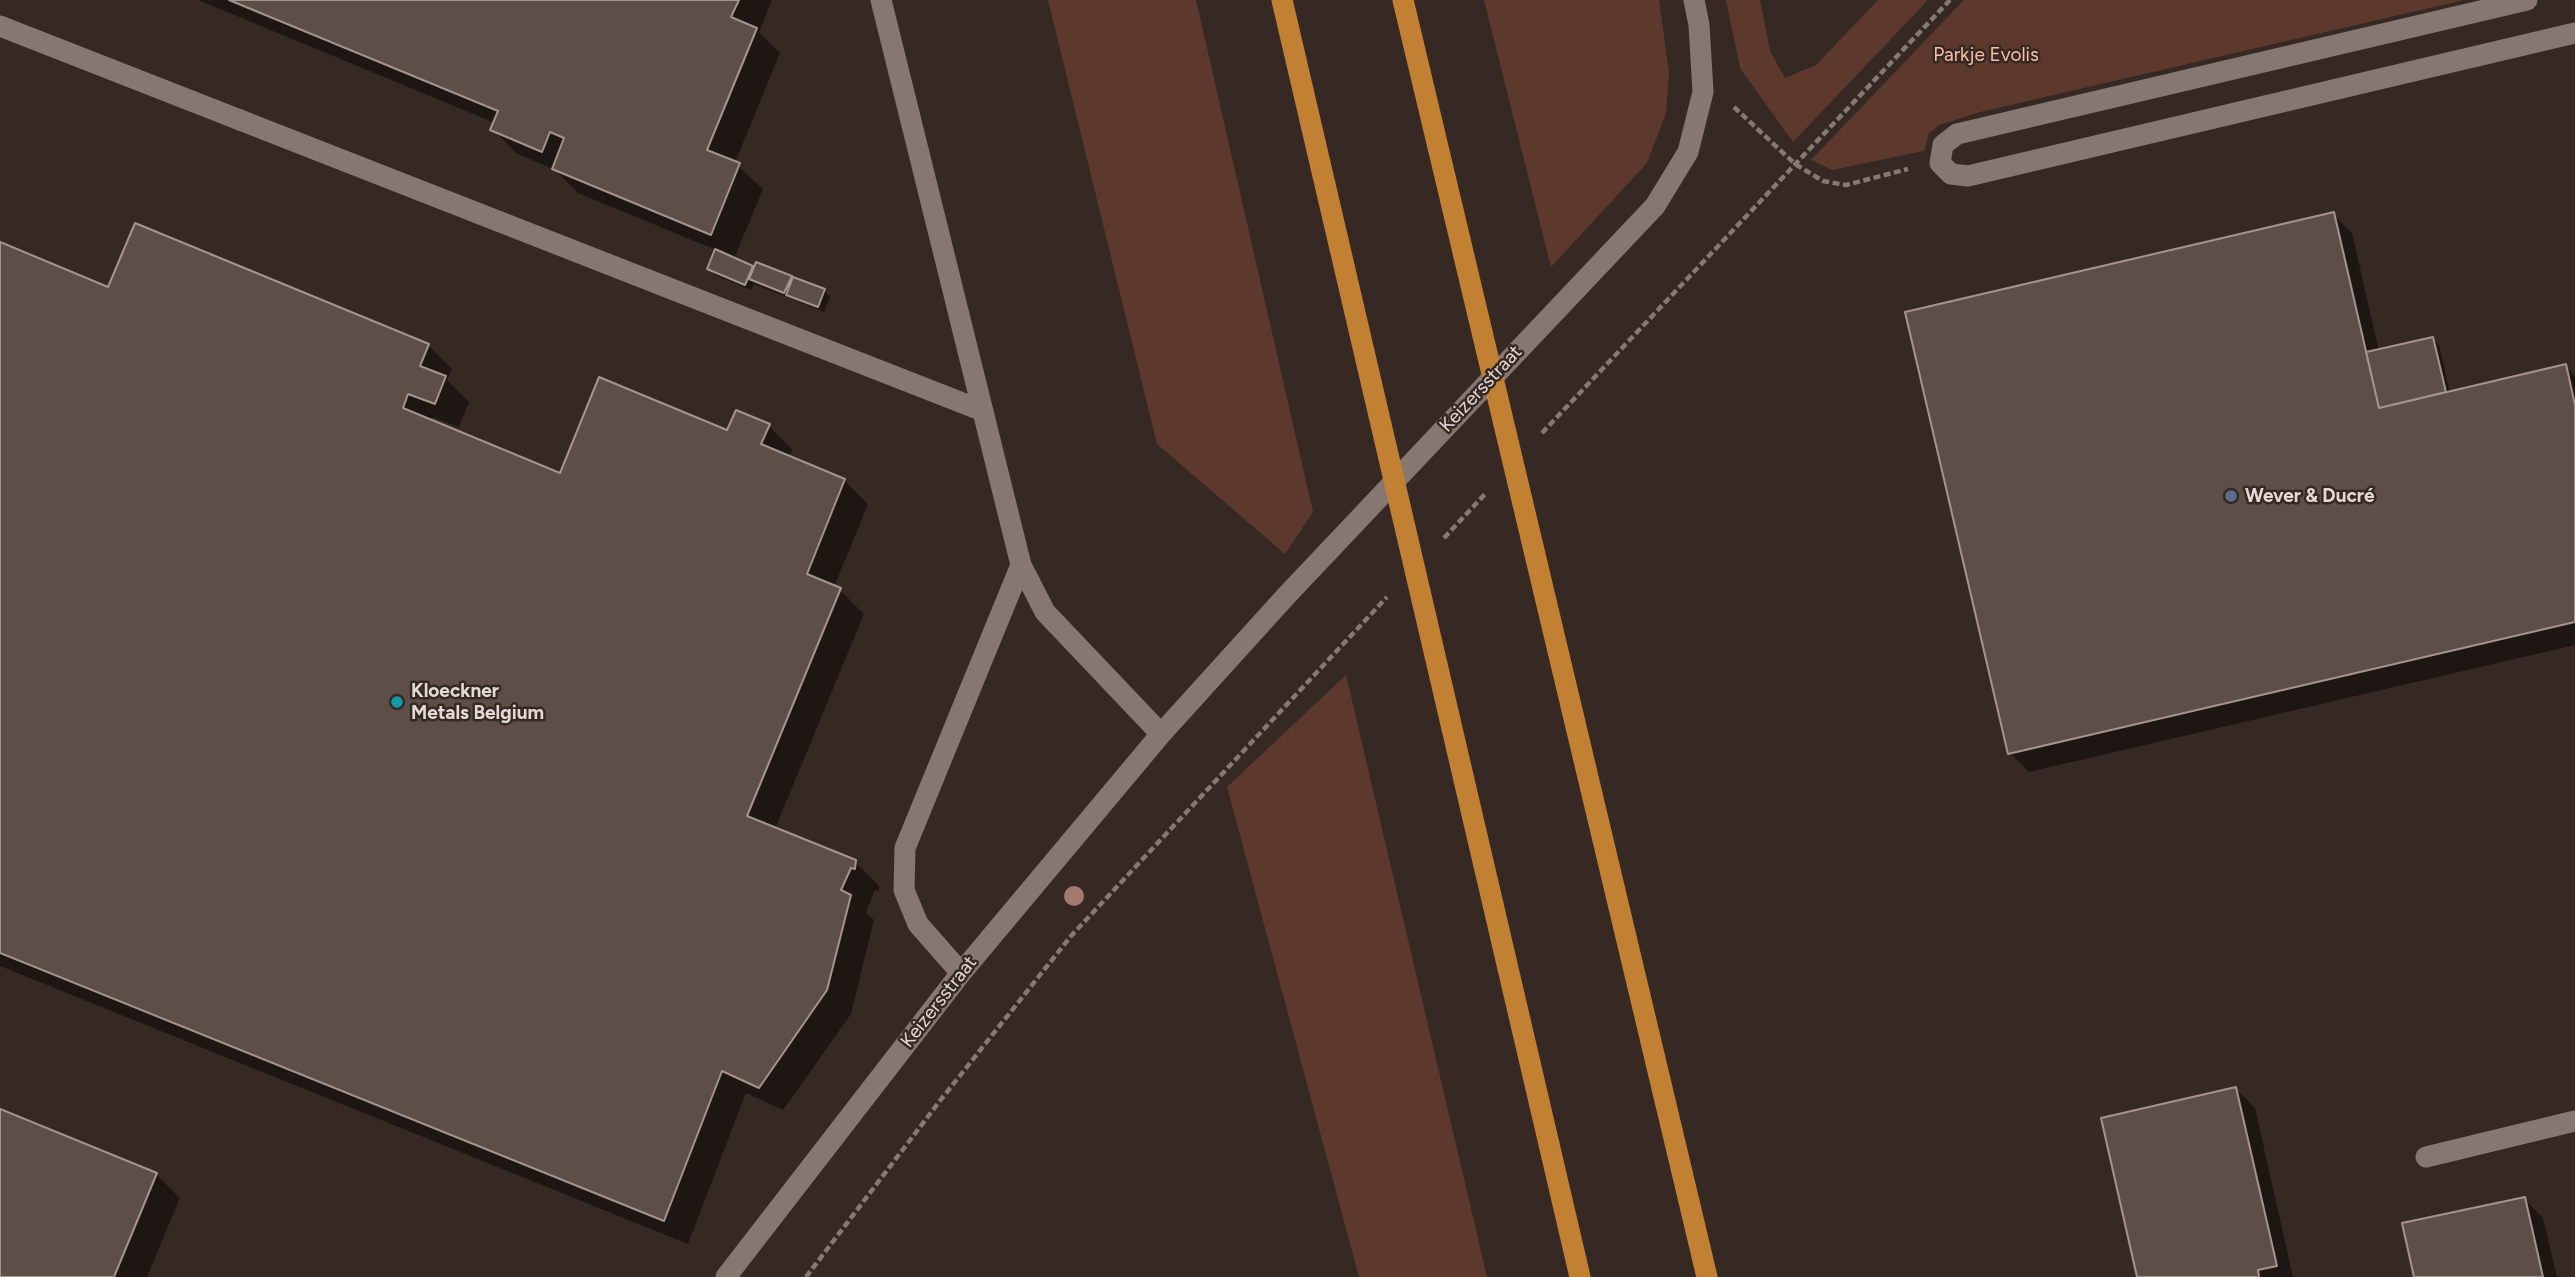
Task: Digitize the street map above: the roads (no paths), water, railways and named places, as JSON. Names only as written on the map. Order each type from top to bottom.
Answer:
[{"type":"highway","points":[[1282,0],[1367,355],[1580,1277]]},
{"type":"highway","points":[[1403,0],[1707,1277]]},
{"type":"street","points":[[881,0],[1021,565],[1045,612],[1161,734]]},
{"type":"street","name":"Keizersstraat","points":[[726,1277],[961,973],[1161,734],[1297,584],[1655,206],[1688,152],[1703,92],[1699,25],[1694,0]]},
{"type":"street","points":[[2527,0],[1957,134],[1943,145],[1940,163],[1951,174],[1968,176],[2575,33]]},
{"type":"street","points":[[0,26],[983,411]]},
{"type":"street","points":[[961,973],[918,924],[904,890],[905,848],[1021,565]]},
{"type":"street","points":[[2426,1157],[2575,1121]]},
{"type":"place","name":"Wever & Ducré","points":[[2231,496]]},
{"type":"place","name":"Kloeckner Metals Belgium","points":[[397,702]]},
{"type":"park label","name":"Parkje Evolis","points":[[1986,55]]}]
